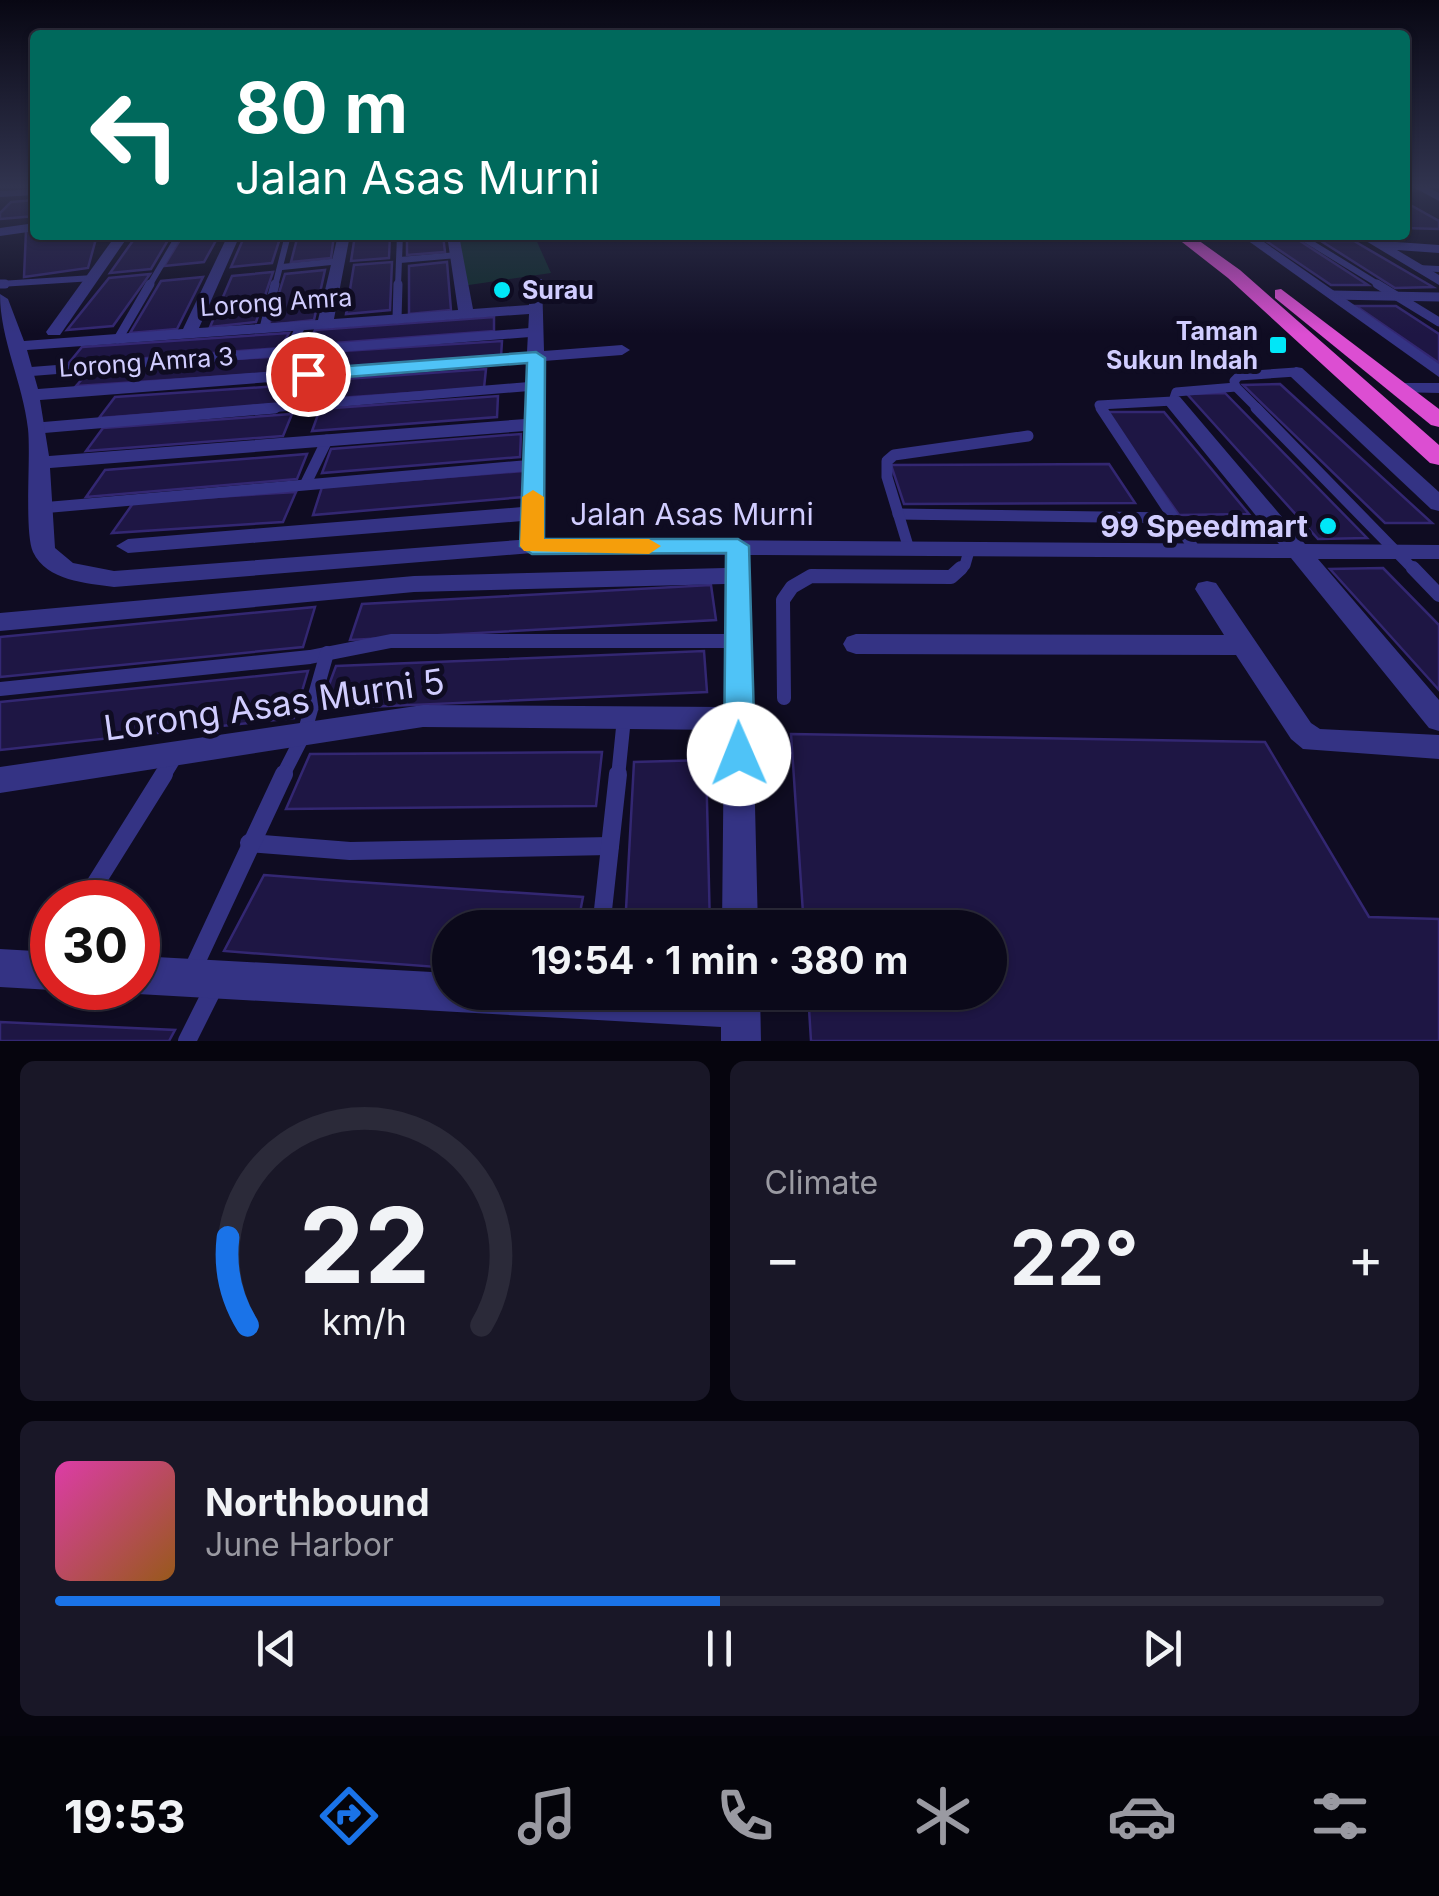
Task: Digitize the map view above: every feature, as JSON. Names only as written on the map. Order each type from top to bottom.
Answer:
[{"type":"highway","points":[[1188,240],[1234,274],[1439,458]]},
{"type":"highway","points":[[1210,240],[1439,420]]},
{"type":"highway","points":[[1376,402],[1382,387],[1400,388]]},
{"type":"street","points":[[54,332],[120,240]]},
{"type":"street","points":[[189,334],[232,240]]},
{"type":"street","points":[[325,324],[343,240]]},
{"type":"street","points":[[455,240],[466,314]]},
{"type":"street","points":[[1253,240],[1439,372]]},
{"type":"street","points":[[1378,240],[1439,240]]},
{"type":"street","points":[[1378,240],[1439,249]]},
{"type":"street","points":[[1378,240],[1439,281]]},
{"type":"street","points":[[532,546],[537,282]]},
{"type":"street","name":"Jalan Asas Murni","points":[[0,299],[18,346],[38,428],[43,549],[50,562],[67,571],[114,579],[532,546],[737,561],[910,549],[1439,552]]},
{"type":"street","name":"Lorong Amra","points":[[18,346],[537,309]]},
{"type":"street","name":"Lorong Amra 3","points":[[32,395],[622,350]]},
{"type":"street","points":[[1296,372],[1439,504]]},
{"type":"street","points":[[1400,388],[1439,388]]},
{"type":"street","points":[[1173,400],[1439,720]]},
{"type":"street","points":[[39,464],[535,424]]},
{"type":"street","name":"Jalan Asas Murni","points":[[128,546],[533,513]]},
{"type":"street","points":[[0,622],[414,584],[737,561],[740,910]]},
{"type":"street","points":[[1208,589],[1301,731],[1314,741],[1439,748]]},
{"type":"street","points":[[856,644],[1244,645]]},
{"type":"street","name":"Lorong Asas Murni 5","points":[[0,780],[423,716],[739,719]]},
{"type":"street","points":[[0,968],[30,966]]},
{"type":"street","points":[[160,976],[432,989]]},
{"type":"street","points":[[708,1010],[741,1014]]},
{"type":"lane","points":[[118,338],[175,240]]},
{"type":"lane","points":[[264,328],[287,240]]},
{"type":"lane","points":[[397,319],[400,240]]},
{"type":"lane","points":[[1306,240],[1439,322]]},
{"type":"lane","points":[[400,260],[457,256]]},
{"type":"lane","points":[[282,267],[341,262]]},
{"type":"lane","points":[[1417,268],[1439,269]]},
{"type":"lane","points":[[0,284],[93,278]]},
{"type":"lane","points":[[1332,296],[1439,297]]},
{"type":"lane","points":[[288,351],[301,326]]},
{"type":"lane","points":[[25,372],[536,332]]},
{"type":"lane","points":[[308,374],[319,348]]},
{"type":"lane","points":[[1296,372],[1238,376],[1234,382],[1439,596]]},
{"type":"lane","points":[[38,428],[536,386]]},
{"type":"lane","points":[[1195,550],[1098,405],[1173,400],[1176,392],[1184,390],[1236,388]]},
{"type":"lane","points":[[910,549],[887,477],[888,461],[894,454],[1028,436]]},
{"type":"lane","points":[[306,484],[327,440]]},
{"type":"lane","points":[[41,508],[534,465]]},
{"type":"lane","points":[[898,514],[1174,518]]},
{"type":"lane","points":[[784,698],[783,600],[792,587],[811,576],[951,577],[965,565],[969,550]]},
{"type":"lane","points":[[0,689],[328,654],[391,641],[736,641]]},
{"type":"lane","points":[[187,1041],[203,979],[249,844],[304,734],[328,654]]},
{"type":"lane","points":[[603,910],[624,716]]},
{"type":"lane","points":[[98,880],[177,754]]},
{"type":"lane","points":[[249,844],[350,851],[610,846]]},
{"type":"green space","points":[[455,240],[536,240],[551,273],[462,286]]},
{"type":"building","points":[[26,237],[30,240],[96,240],[88,268],[24,277]]},
{"type":"building","points":[[133,240],[168,240],[151,269],[110,273]]},
{"type":"building","points":[[180,240],[216,240],[204,262],[164,266]]},
{"type":"building","points":[[243,240],[279,240],[272,263],[231,267]]},
{"type":"building","points":[[297,240],[333,240],[331,258],[291,262]]},
{"type":"building","points":[[354,240],[390,240],[389,258],[351,261]]},
{"type":"building","points":[[407,240],[444,240],[445,252],[407,255]]},
{"type":"building","points":[[1264,240],[1299,240],[1368,285],[1331,285]]},
{"type":"building","points":[[1321,241],[1354,241],[1433,287],[1395,288]]},
{"type":"building","points":[[392,262],[390,310],[346,314],[354,265]]},
{"type":"building","points":[[447,262],[451,310],[409,314],[409,266]]},
{"type":"building","points":[[325,270],[314,320],[269,325],[285,274]]},
{"type":"building","points":[[273,272],[256,322],[210,327],[232,276]]},
{"type":"building","points":[[150,274],[113,326],[67,330],[109,278]]},
{"type":"building","points":[[203,277],[177,329],[130,333],[161,281]]},
{"type":"building","points":[[1356,306],[1396,306],[1439,334],[1439,363]]},
{"type":"building","points":[[494,317],[494,331],[308,345],[315,330]]},
{"type":"building","points":[[289,333],[281,348],[68,364],[82,347]]},
{"type":"building","points":[[502,341],[501,357],[336,368],[343,351]]},
{"type":"building","points":[[286,356],[277,373],[76,386],[92,368]]},
{"type":"building","points":[[486,369],[484,388],[309,400],[317,381]]},
{"type":"building","points":[[1280,384],[1432,523],[1385,523],[1243,385]]},
{"type":"building","points":[[294,385],[285,404],[99,418],[115,397]]},
{"type":"building","points":[[1225,393],[1367,538],[1318,539],[1187,394]]},
{"type":"building","points":[[498,396],[497,417],[312,431],[320,409]]},
{"type":"building","points":[[1106,412],[1164,412],[1249,514],[1179,515]]},
{"type":"building","points":[[292,414],[283,436],[86,451],[103,428]]},
{"type":"building","points":[[521,434],[520,457],[322,473],[331,449]]},
{"type":"building","points":[[307,454],[297,479],[86,497],[105,470]]},
{"type":"building","points":[[1109,464],[1135,503],[904,504],[891,465]]},
{"type":"building","points":[[524,471],[524,497],[313,515],[322,487]]},
{"type":"building","points":[[296,492],[283,522],[112,533],[134,502]]},
{"type":"building","points":[[1383,568],[1439,625],[1439,690],[1330,569]]},
{"type":"building","points":[[711,585],[716,620],[350,640],[362,604]]},
{"type":"building","points":[[315,607],[303,647],[0,677],[0,637]]},
{"type":"building","points":[[704,651],[707,692],[320,709],[336,666]]},
{"type":"building","points":[[308,671],[294,718],[0,750],[0,702]]},
{"type":"building","points":[[791,734],[1265,742],[1369,917],[1439,919],[1439,1041],[811,1041],[809,1010],[1007,1010],[1007,910],[803,910]]},
{"type":"building","points":[[602,752],[596,806],[286,809],[310,754]]},
{"type":"building","points":[[706,760],[710,910],[626,910],[634,762]]},
{"type":"building","points":[[264,875],[583,897],[580,910],[432,910],[432,967],[224,951]]},
{"type":"building","points":[[0,1022],[175,1030],[169,1041],[0,1041]]},
{"type":"slow traffic","points":[[533,497],[532,546],[649,546]]},
{"type":"place","name":"Surau","points":[[502,290]]},
{"type":"place","name":"Taman Sukun Indah","points":[[1278,345]]},
{"type":"place","name":"99 Speedmart","points":[[1328,526]]},
{"type":"route","points":[[308,374],[536,358],[532,546],[738,546],[739,754]]}]
